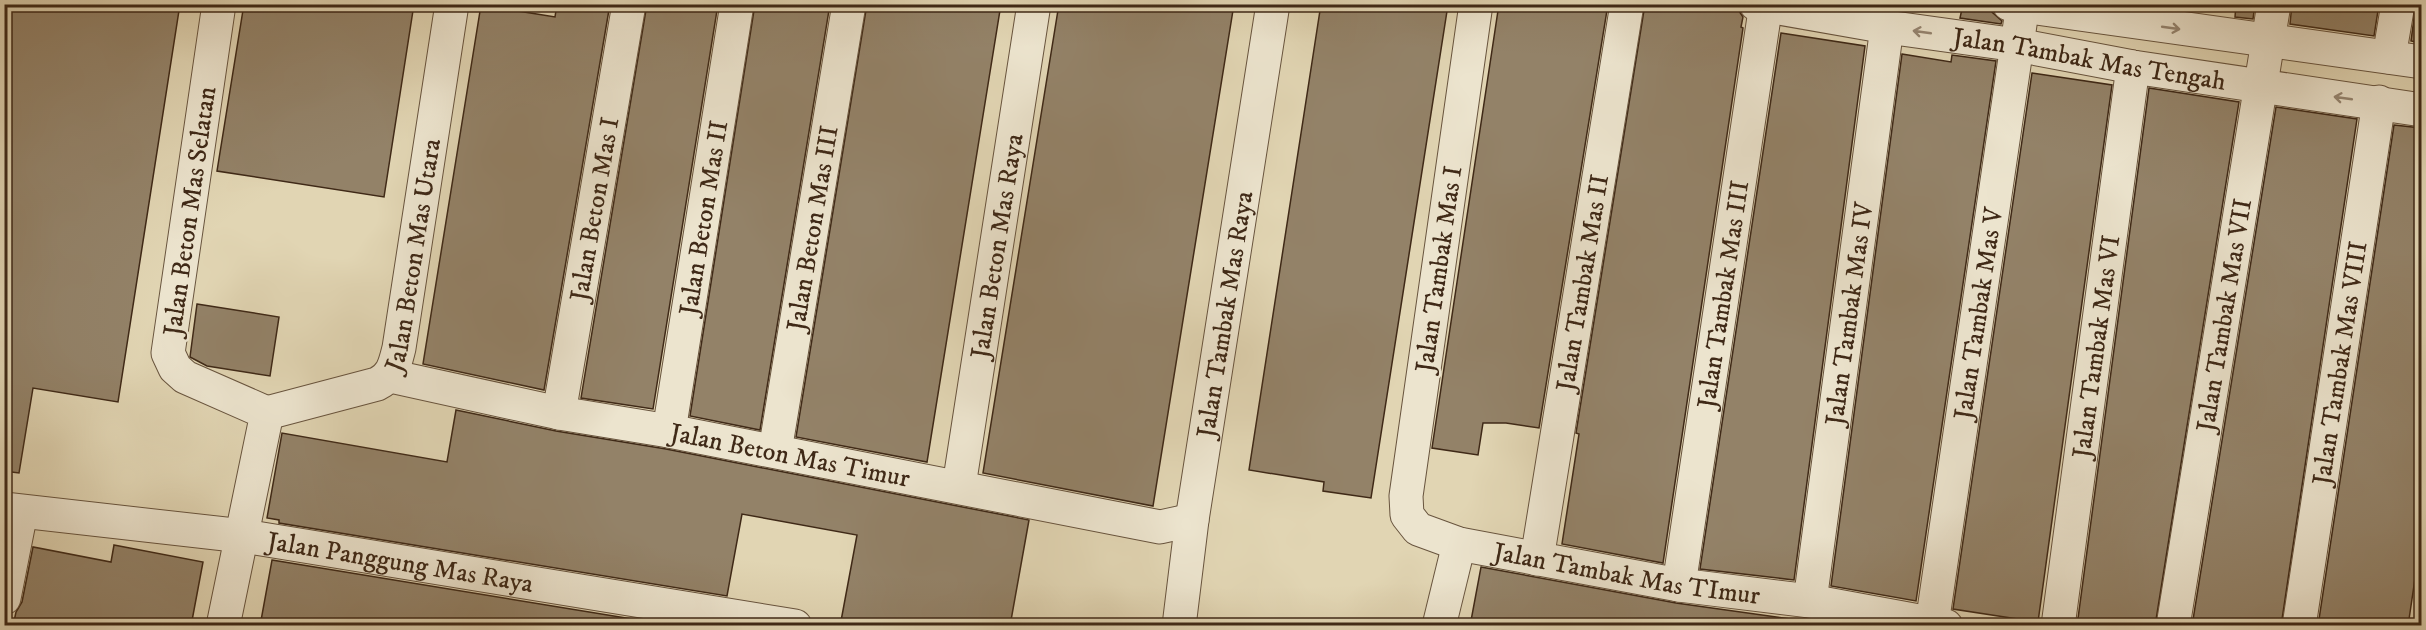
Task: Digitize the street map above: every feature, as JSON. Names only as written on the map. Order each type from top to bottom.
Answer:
[{"type":"street","name":"Jalan Beton Mas Selatan","points":[[219,4],[168,353],[175,368],[185,377],[267,413]]},
{"type":"street","name":"Jalan Beton Mas Utara","points":[[267,413],[377,384],[390,376],[399,348],[452,4]]},
{"type":"street","name":"Jalan Beton Mas I","points":[[559,413],[629,4]]},
{"type":"street","name":"Jalan Beton Mas II","points":[[669,431],[737,4]]},
{"type":"street","name":"Jalan Beton Mas III","points":[[775,451],[849,4]]},
{"type":"street","name":"Jalan Beton Mas Raya","points":[[959,486],[1035,4]]},
{"type":"street","name":"Jalan Tambak Mas Raya","points":[[1179,626],[1191,520],[1273,4]]},
{"type":"street","name":"Jalan Tambak Mas I","points":[[1418,529],[1407,515],[1406,495],[1476,4]]},
{"type":"street","name":"Jalan Tambak Mas II","points":[[1537,559],[1627,4]]},
{"type":"street","name":"Jalan Tambak Mas VII","points":[[2173,626],[2274,4]]},
{"type":"street","points":[[2389,57],[2398,4]]},
{"type":"street","name":"Jalan Tambak Mas Tengah","points":[[1763,5],[1887,27],[2017,45],[2133,67],[2421,110]]},
{"type":"street","name":"Jalan Tambak Mas III","points":[[1679,585],[1763,5]]},
{"type":"street","name":"Jalan Tambak Mas Tengah","points":[[2018,5],[2140,14],[2268,42],[2421,62]]},
{"type":"street","name":"Jalan Tambak Mas V","points":[[1939,625],[2017,45],[2018,5]]},
{"type":"street","name":"Jalan Tambak Mas IV","points":[[1810,602],[1887,27]]},
{"type":"street","name":"Jalan Tambak Mas VI","points":[[2058,626],[2133,67]]},
{"type":"street","name":"Jalan Tambak Mas VIII","points":[[2299,626],[2379,102]]},
{"type":"street","name":"Jalan Beton Mas Timur","points":[[390,376],[559,413],[775,451],[1160,527],[1191,520]]},
{"type":"street","points":[[223,626],[267,413]]},
{"type":"street","points":[[4,598],[13,510]]},
{"type":"street","name":"Jalan Panggung Mas Raya","points":[[13,510],[243,536],[795,626]]},
{"type":"street","name":"Jalan Tambak Mas TImur","points":[[1418,529],[1459,544],[1537,559],[1679,585],[1810,602],[1939,625]]},
{"type":"street","points":[[1439,626],[1459,544]]},
{"type":"building","points":[[9,4],[180,4],[118,402],[33,388],[19,473],[4,471],[4,33]]},
{"type":"building","points":[[244,4],[414,4],[384,197],[217,171]]},
{"type":"building","points":[[557,4],[610,4],[544,390],[423,364],[481,5],[555,17]]},
{"type":"building","points":[[647,4],[718,4],[653,409],[581,398]]},
{"type":"building","points":[[755,4],[830,4],[760,430],[690,416]]},
{"type":"building","points":[[867,4],[1001,4],[927,462],[796,437]]},
{"type":"building","points":[[1059,4],[1234,4],[1153,506],[983,473]]},
{"type":"building","points":[[1321,4],[1445,4],[1444,10],[1447,11],[1371,498],[1323,491],[1324,482],[1249,470]]},
{"type":"building","points":[[1499,4],[1608,4],[1539,428],[1506,423],[1483,423],[1478,455],[1432,448]]},
{"type":"building","points":[[1645,4],[1694,4],[1739,11],[1743,17],[1663,563],[1562,544],[1579,434],[1576,433]]},
{"type":"building","points":[[1963,4],[1991,5],[1992,12],[2002,21],[2001,24],[1960,18]]},
{"type":"building","points":[[2236,4],[2255,4],[2253,19],[2235,17]]},
{"type":"building","points":[[2292,4],[2379,4],[2374,36],[2290,24]]},
{"type":"building","points":[[2416,4],[2421,4],[2421,43],[2411,41]]},
{"type":"building","points":[[1781,33],[1865,46],[1794,580],[1700,569]]},
{"type":"building","points":[[1902,54],[1951,62],[1952,55],[1996,61],[1916,601],[1831,586]]},
{"type":"building","points":[[2032,73],[2112,85],[2038,622],[1953,609]]},
{"type":"building","points":[[2149,88],[2239,102],[2155,626],[2077,626]]},
{"type":"building","points":[[2276,107],[2357,119],[2281,626],[2192,626]]},
{"type":"building","points":[[2394,125],[2421,128],[2421,538],[2408,626],[2318,626]]},
{"type":"building","points":[[197,304],[279,317],[270,376],[207,366],[190,357]]},
{"type":"building","points":[[456,410],[1029,520],[1010,626],[869,626],[841,621],[857,535],[742,514],[727,596],[279,523],[279,520],[267,518],[282,433],[447,462]]},
{"type":"building","points":[[114,545],[203,562],[191,626],[13,626],[16,612],[22,602],[33,547],[111,562]]},
{"type":"building","points":[[272,560],[675,626],[260,626]]},
{"type":"building","points":[[1481,567],[1676,603],[1840,626],[1470,626]]}]
